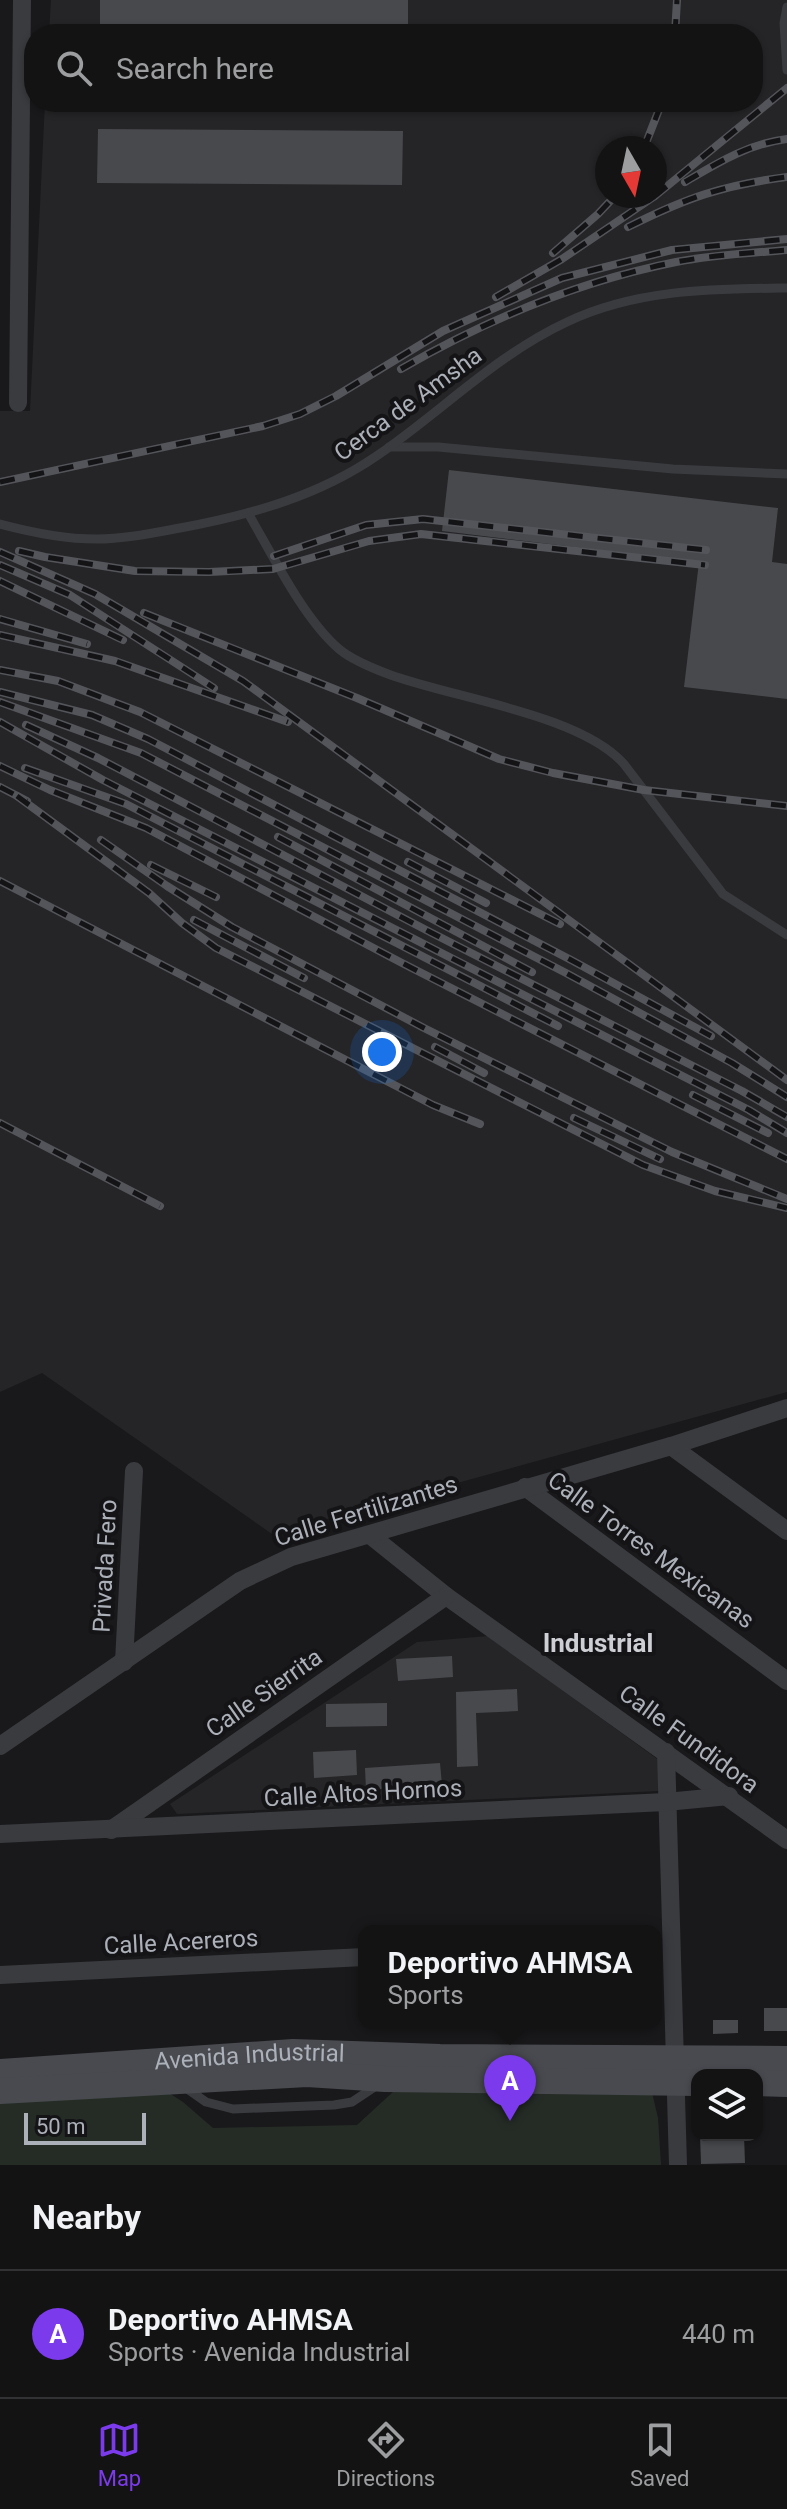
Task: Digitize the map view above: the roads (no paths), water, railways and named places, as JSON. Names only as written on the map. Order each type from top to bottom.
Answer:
[{"type":"street","points":[[18,403],[22,0]]},
{"type":"street","points":[[0,261],[20,261]]},
{"type":"street","name":"Calle Fertilizantes","points":[[0,1746],[240,1581],[263,1569],[291,1557],[671,1446],[787,1408]]},
{"type":"street","points":[[671,1446],[787,1531]]},
{"type":"street","name":"Privada Fero","points":[[124,1662],[134,1471]]},
{"type":"street","name":"Calle Torres Mexicanas","points":[[525,1487],[787,1681]]},
{"type":"street","name":"Calle Fundidora","points":[[370,1535],[446,1596],[787,1840]]},
{"type":"street","name":"Calle Sierrita","points":[[111,1830],[446,1596]]},
{"type":"street","points":[[666,1752],[664,1954],[682,2074],[678,2165]]},
{"type":"street","name":"Calle Altos Hornos","points":[[0,1834],[666,1802],[729,1796]]},
{"type":"street","name":"Calle Acereros","points":[[0,1975],[358,1957]]},
{"type":"street","name":"Avenida Industrial","points":[[0,2072],[293,2052],[682,2074]]},
{"type":"street","name":"Avenida Industrial","points":[[0,2091],[307,2074],[385,2079],[682,2074],[787,2059]]},
{"type":"street","points":[[763,2083],[787,2084]]},
{"type":"lane","points":[[787,7],[784,23],[787,70]]},
{"type":"lane","name":"Cerca de Amsha","points":[[0,524],[98,539],[145,534],[248,513],[341,479],[389,447],[501,361],[570,320],[659,294],[710,289],[787,288]]},
{"type":"lane","points":[[389,447],[438,447],[673,469],[787,474]]},
{"type":"lane","points":[[248,513],[307,611],[339,649],[369,667],[404,680],[557,724],[595,739],[613,751],[624,764],[723,894],[787,935]]},
{"type":"railway","points":[[676,24],[677,0]]},
{"type":"railway","points":[[763,108],[787,88]]},
{"type":"railway","points":[[649,136],[658,112]]},
{"type":"railway","points":[[667,186],[758,112]]},
{"type":"railway","points":[[685,182],[747,150],[787,139]]},
{"type":"railway","points":[[628,227],[705,194],[787,177]]},
{"type":"railway","points":[[553,253],[604,208]]},
{"type":"railway","points":[[496,297],[562,259],[637,208]]},
{"type":"railway","points":[[0,482],[263,426],[300,414],[336,396],[443,331],[562,278],[672,250],[787,239]]},
{"type":"railway","points":[[401,369],[466,334],[534,304],[604,280],[690,260],[787,250]]},
{"type":"railway","points":[[274,556],[366,525],[423,519],[706,550]]},
{"type":"railway","points":[[19,551],[135,571],[209,572],[273,569],[369,541],[421,534],[705,565]]},
{"type":"railway","points":[[0,552],[95,594],[243,681],[787,1080]]},
{"type":"railway","points":[[0,565],[70,595],[214,688]]},
{"type":"railway","points":[[0,581],[123,640]]},
{"type":"railway","points":[[144,613],[357,698],[499,759],[553,773],[644,790],[787,806]]},
{"type":"railway","points":[[0,619],[87,644]]},
{"type":"railway","points":[[0,635],[115,661],[288,722]]},
{"type":"railway","points":[[0,670],[58,681],[140,712],[560,924]]},
{"type":"railway","points":[[0,692],[92,715],[148,739],[711,1036]]},
{"type":"railway","points":[[0,702],[141,753],[566,973],[732,1063],[787,1097]]},
{"type":"railway","points":[[0,722],[103,780],[749,1110],[787,1133]]},
{"type":"railway","points":[[26,725],[98,758],[787,1117]]},
{"type":"railway","points":[[0,766],[50,790],[146,828],[402,963],[787,1159]]},
{"type":"railway","points":[[25,768],[126,804],[558,1026]]},
{"type":"railway","points":[[0,787],[27,801]]},
{"type":"railway","points":[[17,796],[149,893],[216,948],[643,1165],[715,1191],[787,1208]]},
{"type":"railway","points":[[278,837],[532,972]]},
{"type":"railway","points":[[101,840],[232,927],[424,1028],[672,1152],[787,1199]]},
{"type":"railway","points":[[408,862],[486,903]]},
{"type":"railway","points":[[151,865],[216,897]]},
{"type":"railway","points":[[0,881],[433,1105],[480,1124]]},
{"type":"railway","points":[[194,920],[304,978]]},
{"type":"railway","points":[[435,1047],[484,1073]]},
{"type":"railway","points":[[693,1095],[768,1133]]},
{"type":"railway","points":[[574,1118],[660,1159]]},
{"type":"railway","points":[[0,1123],[160,1206]]},
{"type":"place","name":"Deportivo AHMSA","points":[[510,2121]]},
{"type":"district","name":"Industrial","points":[[598,1643]]}]
